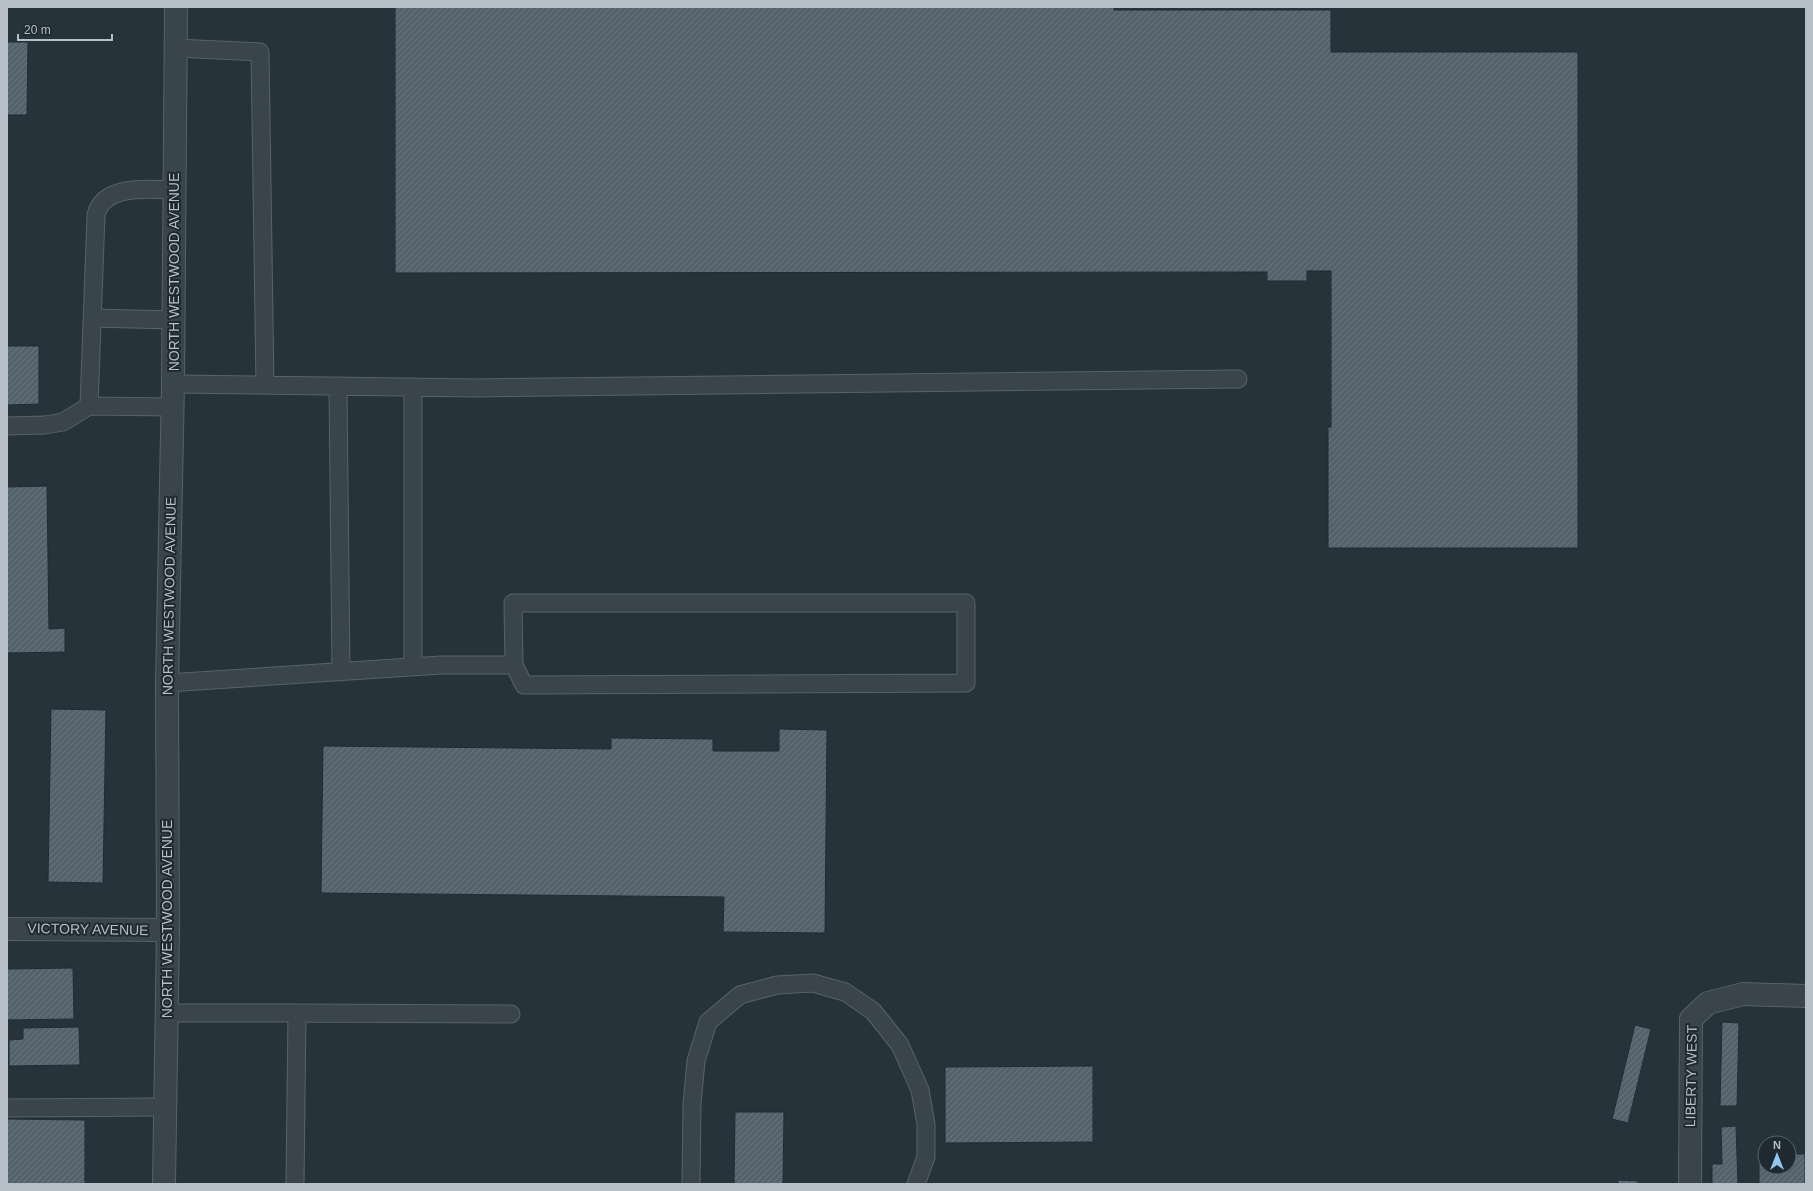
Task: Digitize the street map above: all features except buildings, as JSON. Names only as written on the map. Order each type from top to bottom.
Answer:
[{"type":"street","name":"NORTH WESTWOOD AVENUE","points":[[164,1184],[168,930],[167,683],[173,408],[176,7]]},
{"type":"street","name":"VICTORY AVENUE","points":[[7,928],[168,930]]},
{"type":"street","name":"LIBERTY WEST","points":[[1690,1184],[1691,1019],[1708,1002],[1743,994],[1806,996]]},
{"type":"lane","points":[[176,48],[260,52],[265,385]]},
{"type":"lane","points":[[89,406],[96,215],[98,206],[114,194],[136,189],[175,190]]},
{"type":"lane","points":[[92,318],[173,320]]},
{"type":"lane","points":[[173,384],[413,387],[1238,379]]},
{"type":"lane","points":[[338,386],[341,672]]},
{"type":"lane","points":[[413,387],[413,667]]},
{"type":"lane","points":[[7,426],[45,425],[63,422],[89,406],[173,408]]},
{"type":"lane","points":[[513,603],[966,603],[966,683],[524,685],[514,665],[513,603]]},
{"type":"lane","points":[[167,683],[441,665],[514,665]]},
{"type":"lane","points":[[691,1184],[693,1090],[696,1061],[708,1022],[740,995],[777,985],[813,983],[845,992],[873,1011],[900,1045],[920,1090],[926,1124],[926,1157],[916,1184]]},
{"type":"lane","points":[[167,1014],[512,1014]]},
{"type":"lane","points":[[295,1184],[297,1014]]},
{"type":"lane","points":[[7,1108],[165,1107]]}]
